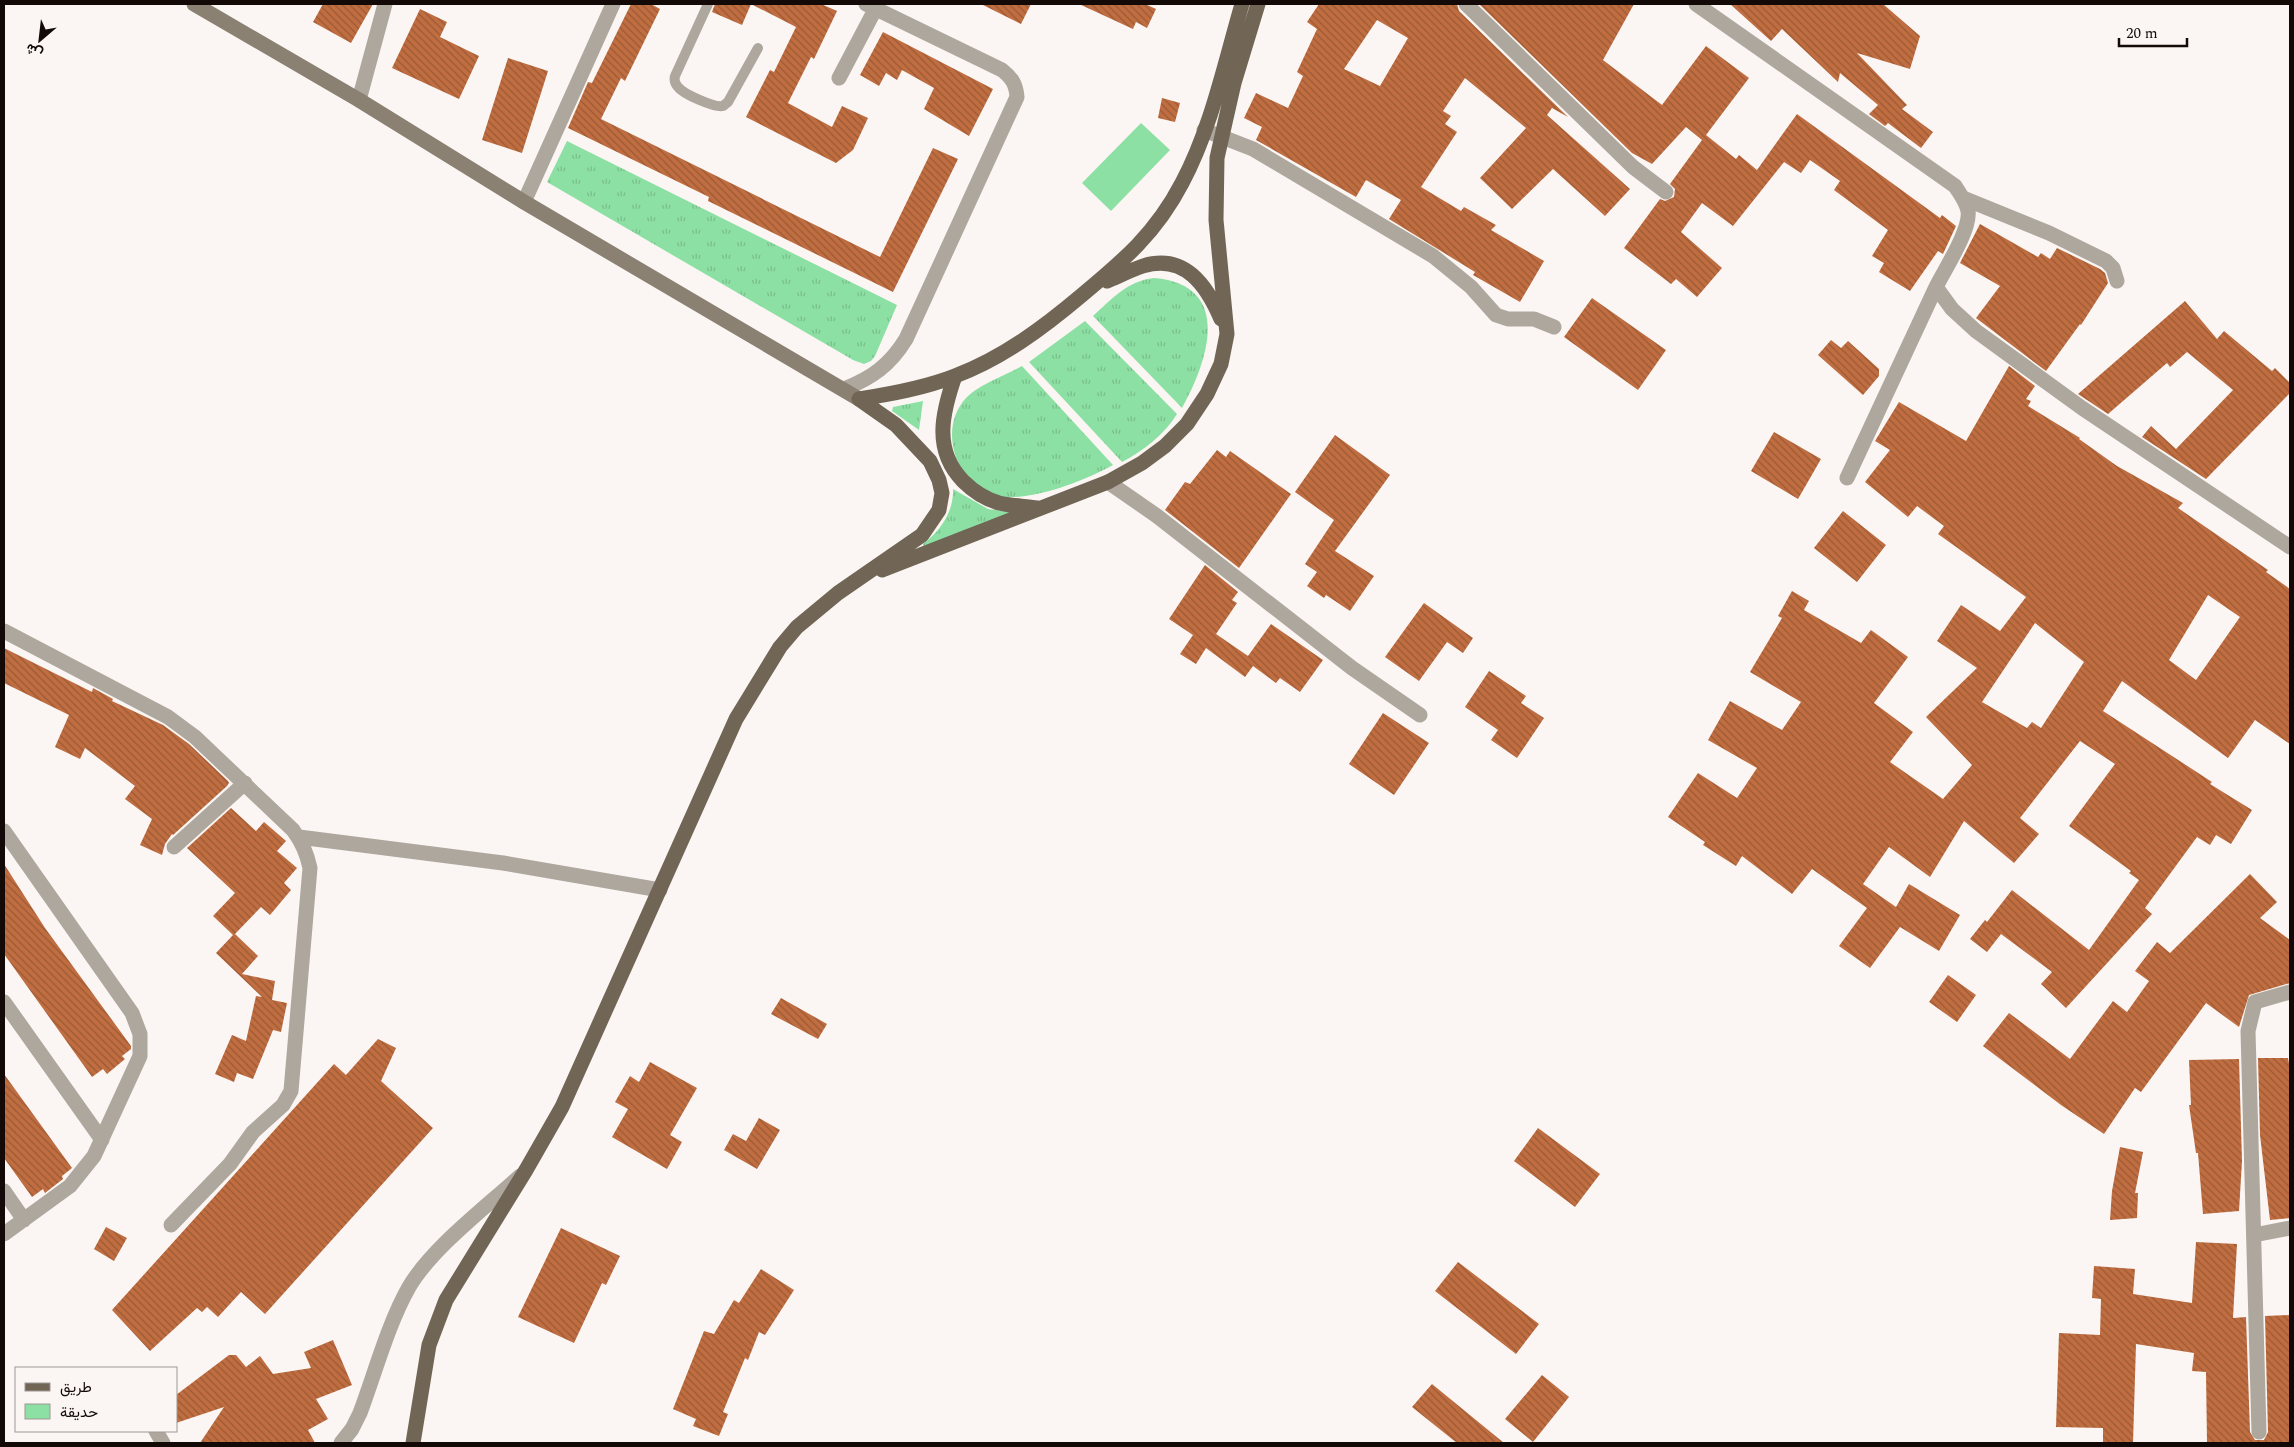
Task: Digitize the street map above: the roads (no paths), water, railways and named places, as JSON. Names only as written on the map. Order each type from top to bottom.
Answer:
[{"type":"main road","points":[[859,399],[910,389],[955,376],[1000,355],[1047,324],[1134,250],[1169,206],[1187,174],[1204,130],[1242,4]]},
{"type":"main road","points":[[860,579],[1108,482],[1142,463],[1165,446],[1187,424],[1207,394],[1222,364],[1227,334],[1215,188],[1217,158],[1234,83],[1258,4]]},
{"type":"main road","points":[[1091,287],[1143,266],[1154,264],[1180,268],[1200,281],[1209,292],[1227,334]]},
{"type":"main road","points":[[955,376],[945,406],[942,437],[945,452],[959,476],[976,492],[1000,503],[1038,508]]},
{"type":"main road","points":[[413,1443],[429,1344],[446,1300],[526,1170],[574,1080],[736,719],[780,647],[816,609],[922,535],[939,510],[942,493],[939,480],[930,461],[896,425],[859,399]]},
{"type":"main road","points":[[930,461],[945,452]]},
{"type":"street","points":[[194,4],[360,100],[524,202],[859,399]]},
{"type":"street","points":[[360,100],[385,4]]},
{"type":"street","points":[[524,202],[613,4]]},
{"type":"street","points":[[1466,4],[1633,167],[1666,192]]},
{"type":"street","points":[[1696,4],[1944,177],[1955,186],[1963,198],[1968,212],[1966,226],[1847,478]]},
{"type":"street","points":[[839,78],[873,5],[1002,70],[1010,77],[1016,87],[1017,97],[906,339],[888,364],[876,373],[844,389]]},
{"type":"street","points":[[1204,130],[1253,149],[1433,256],[1471,287],[1496,315],[1508,320],[1534,319],[1554,328]]},
{"type":"street","points":[[1963,198],[2049,233],[2106,261],[2113,268],[2117,281]]},
{"type":"street","points":[[1936,287],[1952,309],[1976,331],[2082,408],[2290,547]]},
{"type":"street","points":[[1108,482],[1164,522],[1352,668],[1420,715]]},
{"type":"street","points":[[4,631],[168,717],[195,737],[299,837],[308,857],[310,868],[290,1091],[283,1104],[253,1132],[230,1164],[171,1225]]},
{"type":"street","points":[[174,847],[245,783]]},
{"type":"street","points":[[4,831],[137,1023],[141,1045],[140,1056],[94,1156],[70,1186],[4,1234]]},
{"type":"street","points":[[299,837],[503,863],[660,890]]},
{"type":"street","points":[[2259,1432],[2248,1031],[2255,1002],[2290,992]]},
{"type":"street","points":[[4,1002],[102,1140]]},
{"type":"street","points":[[341,1443],[352,1429],[360,1413],[400,1304],[413,1281],[433,1255],[526,1170]]},
{"type":"street","points":[[4,1191],[24,1220]]},
{"type":"street","points":[[2254,1235],[2290,1228]]},
{"type":"street","points":[[157,1432],[164,1443]]},
{"type":"lane","points":[[708,4],[675,76],[674,80],[678,88],[712,105],[723,106],[728,102],[758,48]]}]
